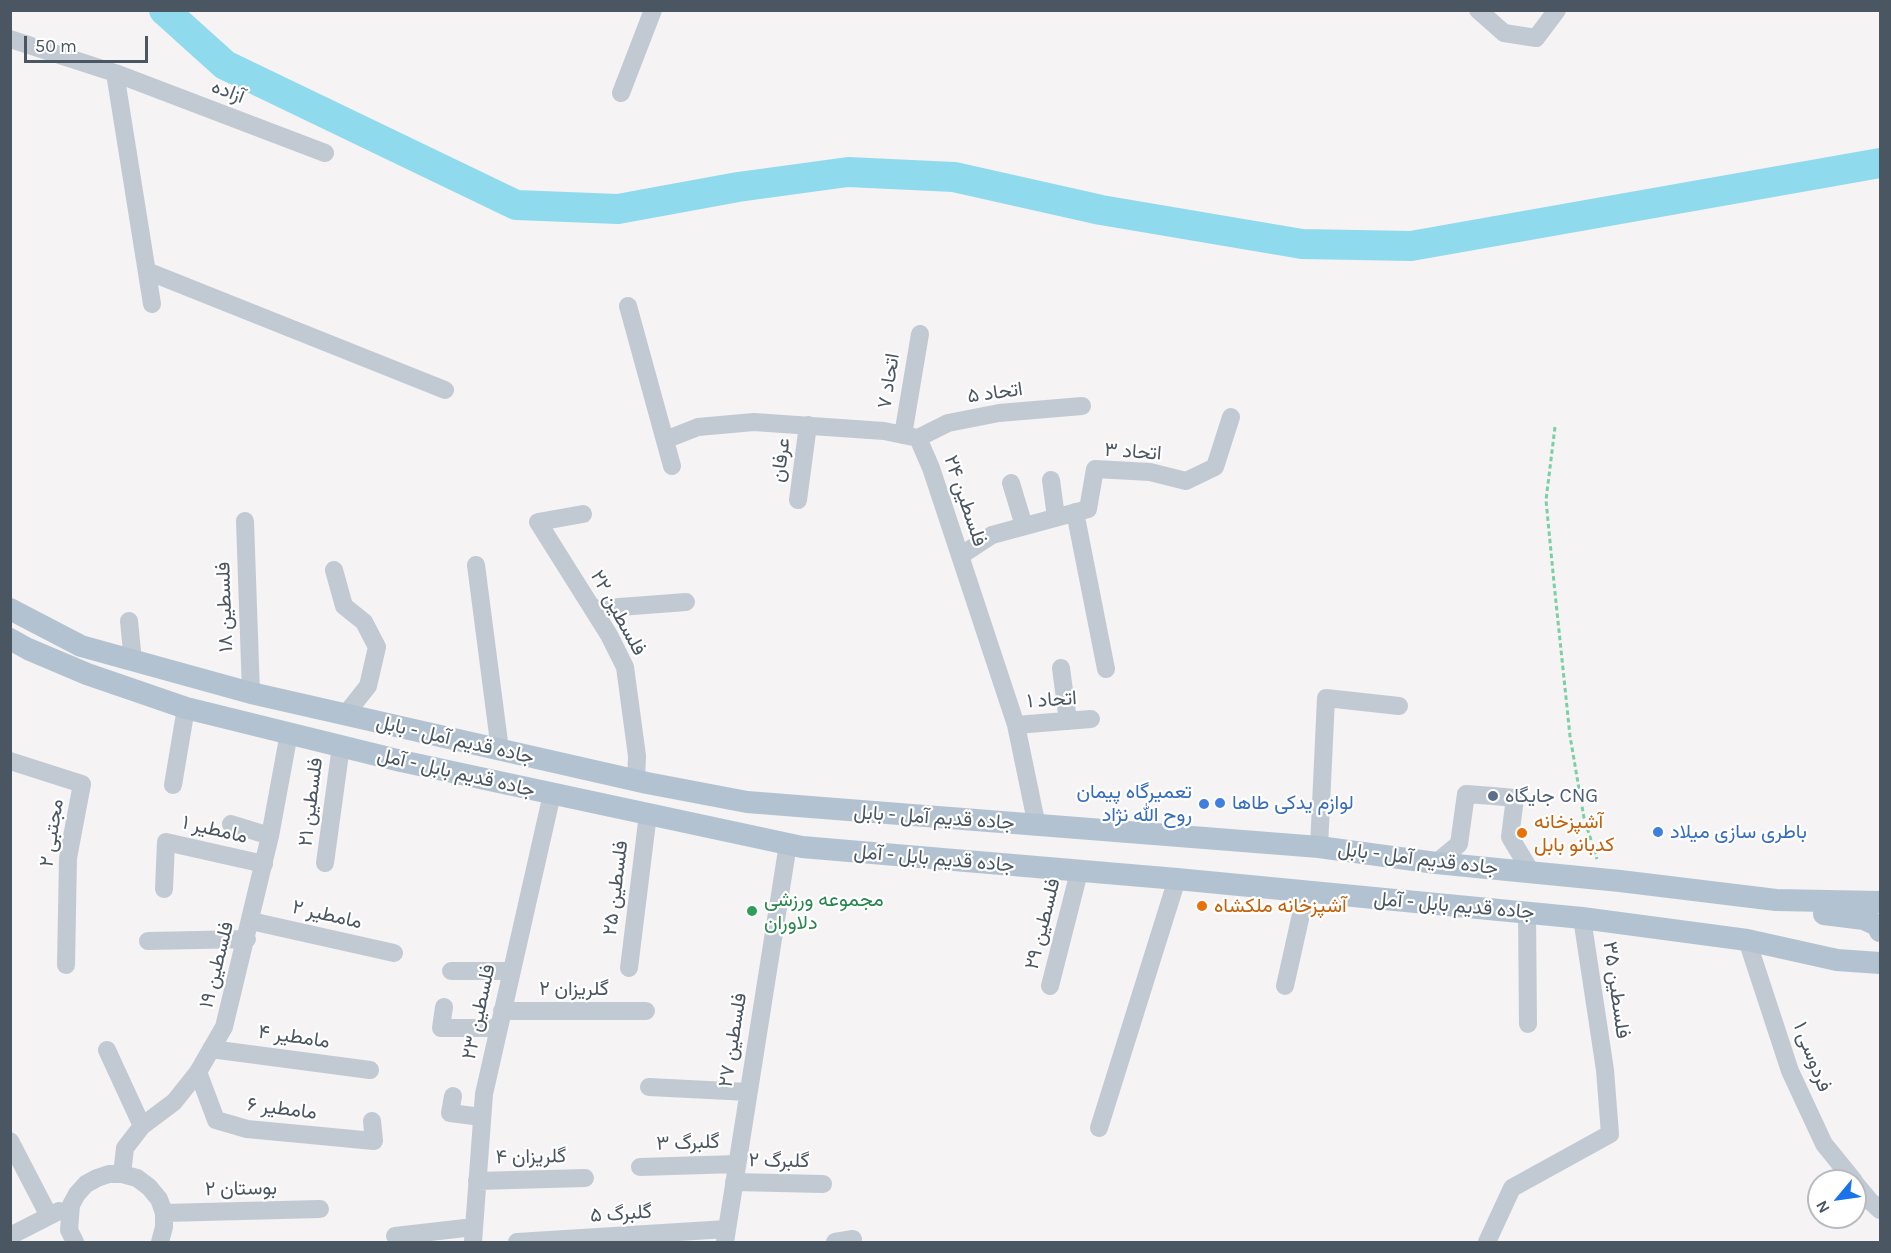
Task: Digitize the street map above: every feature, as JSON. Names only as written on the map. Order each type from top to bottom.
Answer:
[{"type":"main road","name":"جاده قدیم آمل - بابل","points":[[10,609],[81,646],[251,693],[636,780],[747,802],[1319,847],[1436,863],[1607,879],[1776,900],[1881,902]]},
{"type":"main road","name":"جاده قدیم بابل - آمل","points":[[10,639],[87,674],[186,708],[552,794],[801,847],[1527,912],[1747,939],[1837,960],[1881,963]]},
{"type":"main road","points":[[1776,900],[1826,914],[1864,919],[1879,926],[1881,931]]},
{"type":"main road","points":[[1837,960],[1871,951],[1881,943]]},
{"type":"street","points":[[621,93],[653,10]]},
{"type":"street","points":[[1478,10],[1504,33],[1536,38],[1557,10]]},
{"type":"street","name":"آزاده","points":[[10,39],[115,73],[325,153]]},
{"type":"street","points":[[115,73],[152,304]]},
{"type":"street","points":[[147,272],[445,390]]},
{"type":"street","points":[[628,306],[672,466]]},
{"type":"street","name":"اتحاد ۷","points":[[910,437],[920,334]]},
{"type":"street","name":"اتحاد ۵","points":[[910,437],[948,423],[999,413],[1082,406]]},
{"type":"street","name":"اتحاد ۳","points":[[1075,512],[1088,509],[1095,469],[1150,472],[1186,481],[1215,468],[1231,417]]},
{"type":"street","points":[[664,440],[698,427],[754,422],[884,430],[910,437]]},
{"type":"street","name":"عرفان","points":[[798,500],[808,425]]},
{"type":"street","name":"فلسطین ۲۴","points":[[910,437],[931,468],[1016,725],[1037,826]]},
{"type":"street","points":[[1051,480],[1056,517]]},
{"type":"street","points":[[1011,483],[1024,526]]},
{"type":"street","points":[[960,556],[992,535],[1075,512],[1106,669]]},
{"type":"street","name":"فلسطین ۲۲","points":[[583,514],[538,522],[593,609],[625,667],[637,756],[636,780]]},
{"type":"street","name":"فلسطین ۱۸","points":[[245,521],[251,693]]},
{"type":"street","points":[[476,565],[500,750]]},
{"type":"street","points":[[334,570],[344,606],[364,622],[377,647],[368,686],[345,715]]},
{"type":"street","points":[[593,609],[686,602]]},
{"type":"street","points":[[129,621],[133,661]]},
{"type":"street","points":[[1061,668],[1068,721]]},
{"type":"street","points":[[1319,847],[1326,698],[1399,706]]},
{"type":"street","points":[[173,785],[186,708]]},
{"type":"street","name":"اتحاد ۱","points":[[1016,725],[1091,719]]},
{"type":"street","name":"فلسطین ۱۹","points":[[122,1174],[125,1148],[142,1126],[174,1102],[198,1072],[224,1027],[264,864],[289,733]]},
{"type":"street","name":"فلسطین ۲۱","points":[[325,863],[341,746]]},
{"type":"street","name":"مجتبی ۲","points":[[10,761],[82,784],[68,858],[66,965]]},
{"type":"street","name":"فلسطین ۲۳","points":[[474,1235],[484,1094],[552,794]]},
{"type":"street","points":[[1436,863],[1459,844],[1466,794],[1515,798],[1510,837],[1531,872]]},
{"type":"street","name":"فلسطین ۲۵","points":[[629,968],[648,814]]},
{"type":"street","points":[[231,824],[270,836]]},
{"type":"street","name":"مامطیر ۱","points":[[164,889],[166,842],[264,864]]},
{"type":"street","name":"فلسطین ۲۷","points":[[726,1236],[788,844]]},
{"type":"street","name":"فلسطین ۲۹","points":[[1050,986],[1079,872]]},
{"type":"street","points":[[1099,1128],[1176,879]]},
{"type":"street","points":[[1285,986],[1306,892]]},
{"type":"street","points":[[1527,912],[1528,1024]]},
{"type":"street","name":"فلسطین ۳۵","points":[[1486,1242],[1512,1188],[1610,1134],[1605,1070],[1582,918]]},
{"type":"street","name":"مامطیر ۲","points":[[148,940],[249,930],[394,954]]},
{"type":"street","name":"فردوسی ۱","points":[[1747,939],[1790,1071],[1824,1144],[1844,1169]]},
{"type":"street","points":[[451,971],[511,971]]},
{"type":"street","name":"گلریزان ۲","points":[[444,1007],[441,1028],[500,1020],[646,1011]]},
{"type":"street","name":"مامطیر ۴","points":[[211,1049],[370,1070]]},
{"type":"street","points":[[107,1050],[142,1126]]},
{"type":"street","name":"مامطیر ۶","points":[[198,1072],[216,1120],[247,1129],[374,1141],[372,1121]]},
{"type":"street","points":[[649,1087],[747,1092]]},
{"type":"street","points":[[453,1096],[450,1113],[482,1117]]},
{"type":"street","points":[[10,1140],[49,1216]]},
{"type":"street","name":"گلبرگ ۳","points":[[640,1167],[737,1164]]},
{"type":"street","points":[[75,1242],[69,1230],[71,1205],[86,1184],[109,1174],[122,1174],[137,1178],[149,1187],[159,1199],[163,1231]]},
{"type":"street","name":"گلریزان ۴","points":[[477,1181],[585,1178]]},
{"type":"street","name":"گلبرگ ۲","points":[[734,1182],[823,1184]]},
{"type":"street","name":"فردوسی ۱","points":[[1867,1198],[1881,1210]]},
{"type":"street","points":[[10,1236],[71,1205]]},
{"type":"street","name":"بوستان ۲","points":[[163,1231],[320,1209]]},
{"type":"street","points":[[395,1236],[474,1235]]},
{"type":"street","name":"گلبرگ ۵","points":[[517,1242],[726,1236]]},
{"type":"street","points":[[834,1242],[853,1239]]},
{"type":"path","points":[[1555,427],[1546,500],[1570,736],[1584,818],[1593,853],[1607,879]]},
{"type":"waterway","points":[[164,10],[225,65],[516,205],[618,209],[738,187],[848,172],[954,177],[1101,210],[1302,244],[1411,246],[1880,163]]},
{"type":"place","name":"جایگاه CNG","points":[[1493,796]]},
{"type":"place","name":"لوازم یدکی طاها","points":[[1220,803]]},
{"type":"place","name":"تعمیرگاه پیمان روح الله نژاد","points":[[1204,804]]},
{"type":"place","name":"باطری سازی میلاد","points":[[1658,832]]},
{"type":"place","name":"آشپزخانه کدبانو بابل","points":[[1522,833]]},
{"type":"place","name":"آشپزخانه ملکشاه","points":[[1202,906]]},
{"type":"place","name":"مجموعه ورزشی دلاوران","points":[[752,911]]}]
